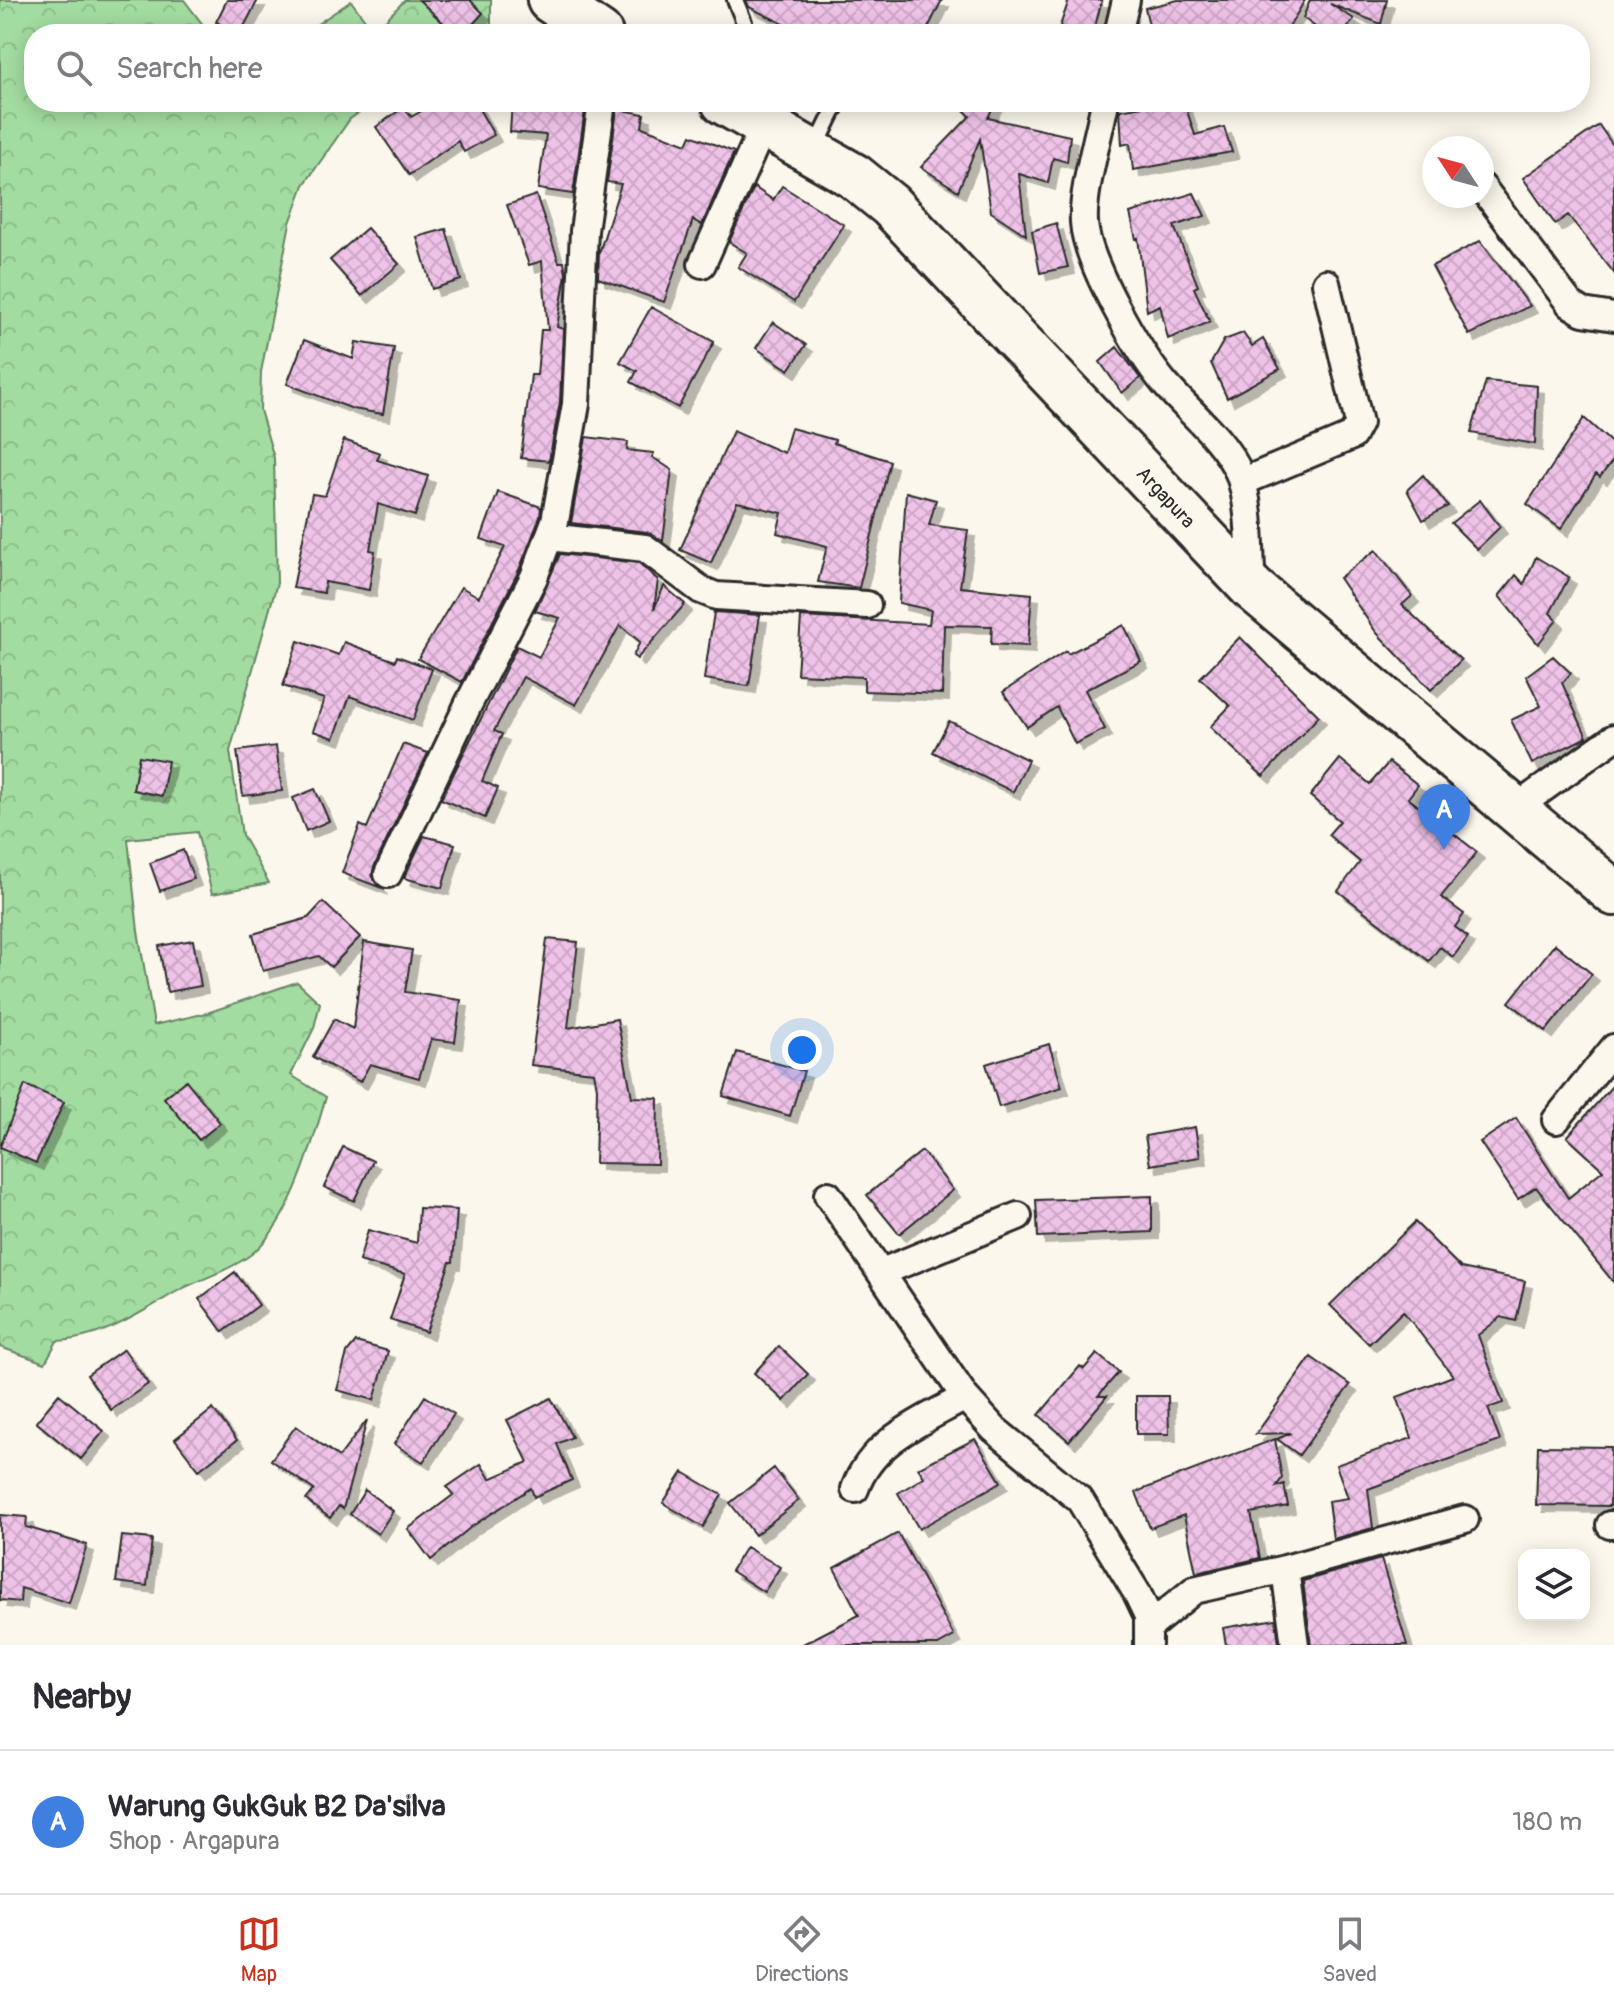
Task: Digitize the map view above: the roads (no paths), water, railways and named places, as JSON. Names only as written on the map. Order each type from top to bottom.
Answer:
[{"type":"highway","points":[[550,0],[585,24]]},
{"type":"highway","name":"Argapura","points":[[741,112],[854,176],[920,234],[1252,588],[1614,893]]},
{"type":"street","points":[[1120,24],[1126,0]]},
{"type":"street","points":[[388,874],[469,703],[534,577],[549,537],[576,404],[584,231],[601,112]]},
{"type":"street","points":[[1103,112],[1084,220],[1088,246],[1100,279],[1162,381],[1222,446],[1242,482],[1252,588]]},
{"type":"street","points":[[702,264],[764,125]]},
{"type":"street","points":[[1494,203],[1570,304],[1583,312],[1614,317]]},
{"type":"street","points":[[1242,482],[1352,436],[1359,423],[1326,283]]},
{"type":"street","points":[[549,537],[645,548],[701,590],[716,596],[867,605]]},
{"type":"street","points":[[1514,809],[1614,738]]},
{"type":"street","points":[[1556,1120],[1614,1048]]},
{"type":"street","points":[[828,1195],[965,1397],[994,1429],[1080,1500],[1137,1593],[1148,1616],[1148,1636]]},
{"type":"street","points":[[882,1272],[1018,1216]]},
{"type":"street","points":[[855,1489],[861,1472],[879,1449],[965,1397]]},
{"type":"street","points":[[1148,1636],[1194,1590],[1285,1569],[1465,1519]]},
{"type":"street","points":[[1285,1569],[1295,1645]]},
{"type":"lane","points":[[735,0],[744,24]]},
{"type":"lane","points":[[813,153],[833,112]]},
{"type":"place","name":"Warung GukGuk B2 Da'silva","points":[[1444,850]]}]
